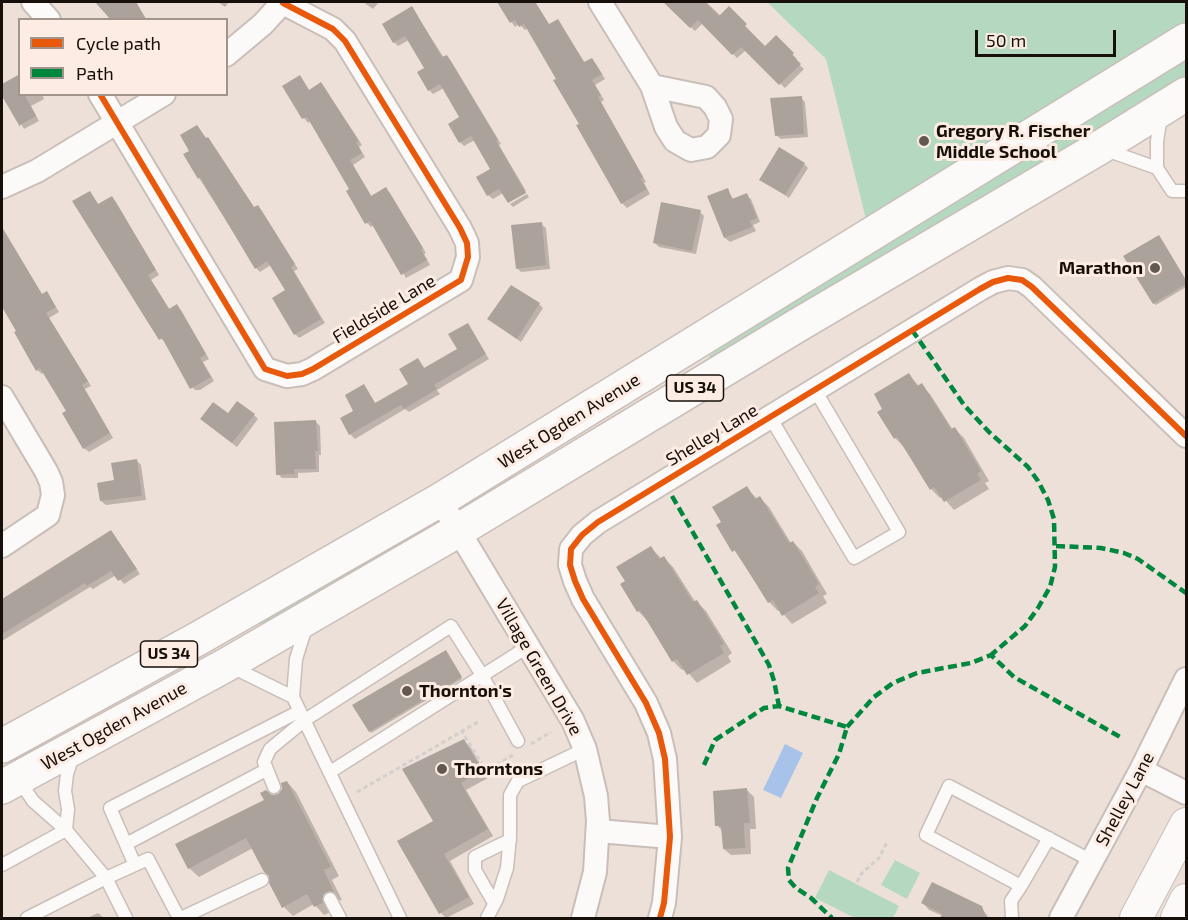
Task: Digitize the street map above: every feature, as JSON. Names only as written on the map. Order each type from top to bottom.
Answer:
[{"type":"main road","name":"West Ogden Avenue","points":[[7,742],[199,638],[440,500],[1186,40]]},
{"type":"main road","name":"West Ogden Avenue","points":[[10,783],[310,617],[459,530],[938,241],[1175,102]]},
{"type":"main road","points":[[7,742],[10,783]]},
{"type":"main road","points":[[1136,918],[1186,824]]},
{"type":"main road","points":[[1177,918],[1186,900]]},
{"type":"street","points":[[33,2],[47,18]]},
{"type":"street","points":[[228,53],[263,24],[283,2]]},
{"type":"street","name":"Fieldside Lane","points":[[117,123],[265,369],[288,376],[302,374],[461,280],[468,257],[467,243],[365,70],[345,41],[333,29],[283,2]]},
{"type":"street","points":[[600,2],[652,86]]},
{"type":"street","points":[[101,96],[117,123]]},
{"type":"street","points":[[2,187],[37,171],[161,96]]},
{"type":"street","name":"Shelley Lane","points":[[660,918],[664,903],[670,837],[666,767],[659,733],[646,703],[583,599],[570,565],[572,549],[582,535],[598,522],[980,289],[993,282],[1008,279],[1022,280],[1032,286],[1186,436]]},
{"type":"street","points":[[2,397],[46,471],[53,495],[48,515],[2,546]]},
{"type":"street","name":"Village Green Drive","points":[[440,500],[573,721],[585,750],[596,796],[598,831],[595,872],[583,918]]},
{"type":"street","name":"Shelley Lane","points":[[1061,918],[1141,770],[1186,679]]},
{"type":"street","points":[[1141,770],[1186,793]]},
{"type":"street","points":[[598,831],[670,837]]},
{"type":"lane","points":[[1175,102],[1156,141],[1156,168],[1172,191],[1186,191]]},
{"type":"lane","points":[[1100,148],[1156,168]]},
{"type":"lane","points":[[770,417],[854,558],[899,532],[814,390]]},
{"type":"lane","points":[[310,617],[296,659],[293,697],[400,918]]},
{"type":"lane","points":[[135,865],[110,808],[302,716],[451,626],[482,675],[518,741]]},
{"type":"lane","points":[[330,772],[529,646]]},
{"type":"lane","points":[[226,664],[293,697]]},
{"type":"lane","points":[[274,787],[264,762],[270,749],[302,716]]},
{"type":"lane","points":[[66,831],[68,809],[65,791],[67,774],[76,746]]},
{"type":"lane","points":[[486,918],[507,868],[510,840],[510,795],[518,781],[585,750]]},
{"type":"lane","points":[[126,844],[266,770]]},
{"type":"lane","points":[[10,783],[66,831],[106,878],[126,918]]},
{"type":"lane","points":[[1021,886],[926,835],[949,786],[1092,861]]},
{"type":"lane","points":[[2,865],[66,831]]},
{"type":"lane","points":[[1012,918],[1011,901],[1049,838]]},
{"type":"lane","points":[[494,903],[475,870],[475,857],[510,840]]},
{"type":"lane","points":[[27,918],[106,878],[148,860],[180,918],[262,880]]},
{"type":"lane","points":[[330,899],[340,918]]},
{"type":"path","points":[[357,792],[478,722]]},
{"type":"path","points":[[461,730],[486,771]]},
{"type":"path","points":[[857,882],[862,873],[879,858],[887,843]]},
{"type":"green space","name":"Gregory R. Fischer Middle School","points":[[767,2],[1186,2],[1186,28],[867,223],[826,59]]},
{"type":"green space","points":[[1186,55],[1186,76],[1154,98],[713,362],[709,356],[771,313]]},
{"type":"green space","points":[[397,544],[400,551],[263,629],[259,622],[352,564]]},
{"type":"green space","points":[[895,860],[920,873],[907,899],[881,885]]},
{"type":"green space","points":[[829,870],[899,906],[893,918],[855,918],[815,898]]},
{"type":"water","points":[[785,744],[803,753],[781,798],[763,790]]},
{"type":"building","points":[[95,2],[136,2],[145,18],[109,18]]},
{"type":"building","points":[[497,2],[535,2],[549,24],[558,19],[584,62],[592,58],[602,74],[592,80],[601,95],[598,97],[643,177],[641,179],[647,189],[621,204],[576,125],[579,124],[553,80],[556,79],[524,24],[519,27],[515,20],[510,23]]},
{"type":"building","points":[[663,2],[705,2],[719,16],[729,6],[765,46],[776,35],[794,53],[792,55],[801,64],[779,85],[741,47],[732,55],[698,20],[690,28]]},
{"type":"building","points":[[412,6],[442,57],[447,55],[498,140],[496,141],[526,193],[508,203],[499,189],[487,196],[476,177],[490,169],[471,136],[459,143],[448,124],[459,117],[440,84],[428,91],[417,72],[424,68],[405,36],[393,43],[382,24]]},
{"type":"building","points":[[18,75],[18,96],[25,96],[36,116],[20,127],[2,96],[2,84]]},
{"type":"building","points":[[300,75],[309,90],[321,82],[359,141],[356,142],[362,153],[350,160],[371,196],[386,187],[423,248],[421,250],[427,260],[401,275],[370,221],[365,224],[346,191],[349,189],[307,117],[302,119],[282,86]]},
{"type":"building","points":[[802,96],[804,134],[775,136],[770,98]]},
{"type":"building","points":[[197,125],[206,138],[208,137],[254,207],[258,205],[295,264],[291,267],[321,319],[294,335],[272,298],[285,290],[267,261],[255,269],[200,177],[198,179],[183,154],[189,151],[180,135]]},
{"type":"building","points":[[779,147],[805,163],[785,195],[759,180]]},
{"type":"building","points":[[728,188],[732,199],[747,193],[757,218],[750,221],[752,227],[724,238],[707,196]]},
{"type":"building","points":[[90,191],[98,204],[112,196],[156,270],[148,275],[169,309],[177,304],[206,354],[200,358],[211,377],[190,389],[162,338],[159,340],[72,201]]},
{"type":"building","points":[[661,202],[701,210],[692,251],[653,243]]},
{"type":"building","points":[[542,222],[546,265],[516,269],[511,225]]},
{"type":"building","points":[[2,227],[42,294],[47,291],[56,307],[46,313],[88,381],[82,385],[110,433],[83,449],[62,413],[66,411],[40,368],[36,371],[2,307]]},
{"type":"building","name":"Marathon","points":[[1159,235],[1186,280],[1186,284],[1153,304],[1123,256]]},
{"type":"building","points":[[511,285],[540,303],[517,339],[487,319]]},
{"type":"building","points":[[468,323],[486,354],[434,385],[437,389],[404,409],[401,405],[349,435],[340,418],[353,411],[345,395],[364,384],[375,403],[408,384],[399,369],[418,358],[424,368],[457,349],[448,334]]},
{"type":"building","points":[[909,373],[917,386],[922,383],[951,429],[955,427],[981,471],[977,474],[981,480],[944,502],[934,487],[930,490],[897,437],[894,439],[877,412],[882,409],[874,394]]},
{"type":"building","points":[[237,401],[255,414],[232,443],[200,419],[213,402],[228,413]]},
{"type":"building","points":[[316,420],[318,451],[315,451],[316,469],[294,469],[295,474],[276,475],[274,422]]},
{"type":"building","points":[[137,459],[142,496],[100,501],[97,483],[114,480],[111,463]]},
{"type":"building","points":[[747,486],[755,499],[760,496],[789,543],[793,541],[819,584],[815,587],[819,593],[782,616],[773,600],[768,603],[735,550],[732,552],[716,525],[721,522],[712,507]]},
{"type":"building","points":[[111,530],[137,569],[118,581],[111,571],[87,586],[85,583],[2,634],[2,599]]},
{"type":"building","points":[[651,546],[659,559],[664,556],[693,602],[697,600],[724,644],[720,646],[724,653],[687,675],[677,659],[672,662],[640,610],[637,612],[620,584],[625,581],[616,567]]},
{"type":"building","name":"Thornton's","points":[[446,650],[462,677],[369,732],[352,705]]},
{"type":"building","points":[[464,739],[482,770],[461,783],[488,829],[444,854],[469,897],[439,914],[397,841],[433,821],[402,769]]},
{"type":"building","points":[[287,781],[331,867],[324,870],[334,892],[323,894],[323,903],[314,907],[307,894],[282,908],[269,883],[269,876],[264,872],[246,838],[188,869],[175,844],[264,800],[260,793],[266,790],[272,795],[278,794],[282,789],[281,783]]},
{"type":"building","points":[[747,788],[750,823],[744,823],[745,848],[723,849],[721,826],[715,826],[713,791]]},
{"type":"building","points":[[932,882],[982,906],[986,918],[940,918],[942,914],[921,903]]},
{"type":"marked path","points":[[912,330],[964,405],[989,432],[1028,467],[1048,500],[1054,519],[1055,567],[1050,587],[1025,626],[991,655]]},
{"type":"marked path","points":[[672,496],[769,665],[779,706]]},
{"type":"marked path","points":[[1056,546],[1101,548],[1124,553],[1138,559],[1186,593]]},
{"type":"marked path","points":[[847,727],[874,697],[893,683],[917,673],[971,663],[991,655],[1014,677],[1122,738]]},
{"type":"marked path","points":[[704,765],[715,740],[764,708],[779,706],[847,727],[839,754],[817,798],[788,868],[789,880],[796,888],[811,898],[832,918]]},
{"type":"cycle path","points":[[101,96],[265,369],[287,376],[302,374],[313,369],[461,280],[468,257],[467,243],[345,41],[333,29],[283,3]]},
{"type":"cycle path","points":[[660,918],[664,903],[670,837],[665,759],[659,733],[646,703],[583,599],[575,581],[570,565],[571,549],[582,535],[598,522],[980,289],[1008,278],[1022,280],[1032,287],[1186,436]]},
{"type":"place","name":"Gregory R. Fischer Middle School","points":[[924,141]]},
{"type":"place","name":"Marathon","points":[[1155,268]]},
{"type":"place","name":"Thornton's","points":[[407,691]]},
{"type":"place","name":"Thorntons","points":[[442,769]]}]
